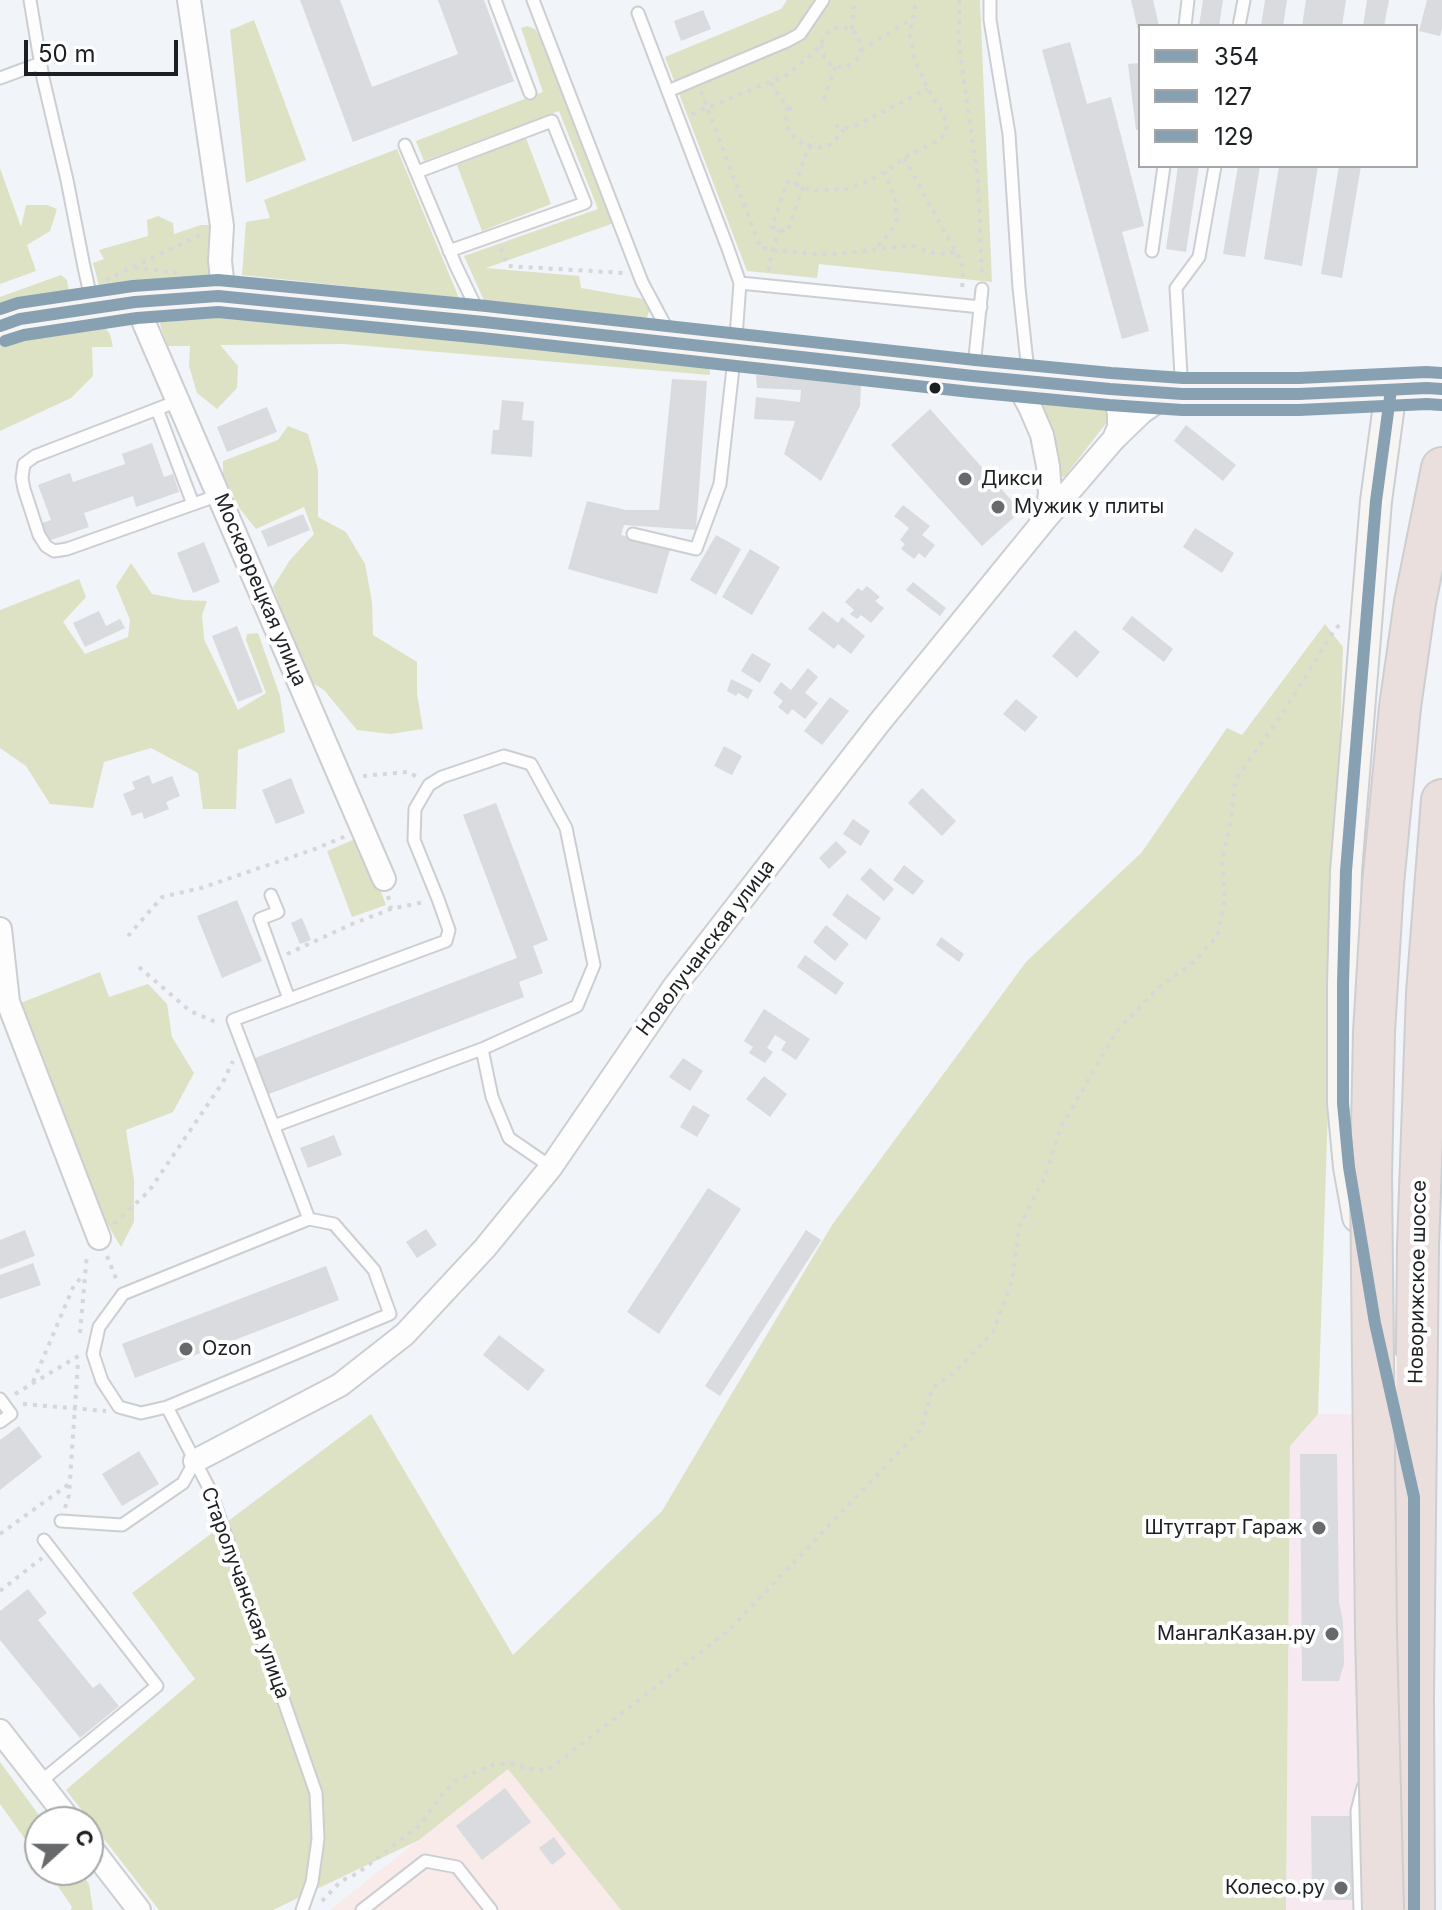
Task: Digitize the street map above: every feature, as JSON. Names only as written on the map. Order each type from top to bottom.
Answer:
[{"type":"highway","points":[[1383,1910],[1376,1633],[1371,1177],[1374,1032],[1383,884],[1400,707],[1415,602],[1442,469]]},
{"type":"highway","name":"Новорижское шоссе","points":[[1414,1910],[1403,1709],[1414,1497],[1422,1101],[1442,800]]},
{"type":"street","points":[[189,0],[222,226],[222,279],[218,296]]},
{"type":"street","points":[[0,326],[92,298],[135,302],[218,296],[1110,389],[1182,394],[1442,389]]},
{"type":"street","name":"Москворецкая улица","points":[[135,302],[384,879]]},
{"type":"street","points":[[1022,381],[1042,435],[1048,466],[1050,493],[1047,517]]},
{"type":"street","points":[[1110,389],[1119,415],[1119,427],[1114,439]]},
{"type":"street","points":[[1391,390],[1376,501],[1346,871],[1343,1103],[1349,1167],[1375,1323],[1414,1497]]},
{"type":"street","name":"Новолучанская улица","points":[[195,1461],[340,1385],[405,1334],[485,1248],[551,1167],[674,987],[879,723],[1047,517],[1114,439],[1142,412],[1166,397],[1182,394]]},
{"type":"street","points":[[1,939],[8,1002],[94,1228]]},
{"type":"street","points":[[0,1731],[59,1806]]},
{"type":"street","points":[[104,1865],[139,1910]]},
{"type":"lane","points":[[30,0],[92,298]]},
{"type":"lane","points":[[495,0],[530,93]]},
{"type":"lane","points":[[533,0],[639,274],[674,343]]},
{"type":"lane","points":[[668,91],[800,34],[823,0]]},
{"type":"lane","points":[[990,0],[990,20],[1009,134],[1022,381]]},
{"type":"lane","points":[[1185,24],[1188,0]]},
{"type":"lane","points":[[1239,24],[1244,0]]},
{"type":"lane","points":[[633,534],[696,549],[720,484],[740,283],[638,13]]},
{"type":"lane","points":[[0,78],[41,63]]},
{"type":"lane","points":[[417,172],[552,121],[585,203],[449,251]]},
{"type":"lane","points":[[405,145],[449,251],[484,322]]},
{"type":"lane","points":[[1152,251],[1164,168]]},
{"type":"lane","points":[[1182,394],[1176,288],[1199,257],[1215,168]]},
{"type":"lane","points":[[740,283],[981,307]]},
{"type":"lane","points":[[973,376],[982,289]]},
{"type":"lane","points":[[178,401],[35,456],[24,464],[24,489],[39,535],[46,546],[54,551],[67,549],[219,495]]},
{"type":"lane","points":[[157,409],[193,504]]},
{"type":"lane","points":[[274,1126],[482,1049],[577,1006],[594,965],[566,828],[531,764],[504,756],[442,777],[429,785],[415,809],[414,840],[449,930],[446,941],[233,1020],[309,1219]]},
{"type":"lane","points":[[271,895],[278,912],[260,919],[289,999]]},
{"type":"lane","points":[[482,1049],[492,1097],[509,1138],[551,1167]]},
{"type":"lane","points":[[390,1314],[167,1407],[141,1413],[119,1407],[102,1381],[93,1354],[99,1327],[123,1294],[309,1219],[334,1224],[374,1270],[390,1314],[405,1334]]},
{"type":"lane","points":[[0,1422],[11,1414],[1,1400]]},
{"type":"lane","name":"Старолучанская улица","points":[[167,1407],[210,1490],[316,1793],[318,1839],[308,1909]]},
{"type":"lane","points":[[61,1521],[122,1525],[183,1483],[195,1461]]},
{"type":"lane","points":[[40,1782],[157,1686],[44,1540]]},
{"type":"lane","points":[[1360,1910],[1357,1811],[1374,1745],[1403,1709]]},
{"type":"lane","points":[[362,1910],[425,1861],[457,1867],[491,1910]]},
{"type":"path","points":[[852,30],[856,0]]},
{"type":"path","points":[[803,187],[787,232],[772,227],[787,182],[803,187],[813,191],[847,189],[885,172],[945,134],[947,126],[944,115],[914,58],[910,35],[916,0]]},
{"type":"path","points":[[959,0],[959,45],[978,181],[982,289]]},
{"type":"path","points":[[861,50],[912,19]]},
{"type":"path","points":[[679,120],[787,75],[821,44],[829,31],[836,28],[844,27],[858,35],[861,50],[853,63],[846,67],[836,66],[825,59],[821,44]]},
{"type":"path","points":[[824,99],[836,66]]},
{"type":"path","points":[[697,79],[760,247],[838,254],[910,245],[934,253],[956,252]]},
{"type":"path","points":[[771,83],[788,107],[798,112]]},
{"type":"path","points":[[835,126],[855,126],[928,89]]},
{"type":"path","points":[[788,107],[787,126],[791,135],[808,147],[825,147],[833,143],[845,128]]},
{"type":"path","points":[[795,185],[812,137]]},
{"type":"path","points":[[904,158],[956,252],[963,268],[963,281]]},
{"type":"path","points":[[876,248],[897,220],[895,199],[885,172]]},
{"type":"path","points":[[92,298],[132,267],[222,226]]},
{"type":"path","points":[[766,285],[779,230]]},
{"type":"path","points":[[496,235],[508,266],[639,274]]},
{"type":"path","points":[[308,1909],[328,1896],[341,1881],[358,1873],[420,1825],[443,1793],[457,1780],[501,1764],[548,1770],[728,1631],[922,1428],[932,1388],[954,1373],[993,1332],[1012,1281],[1019,1227],[1044,1179],[1061,1127],[1116,1032],[1158,988],[1190,965],[1217,937],[1225,898],[1222,859],[1231,820],[1235,780],[1281,716],[1335,629],[1353,615],[1367,611]]},
{"type":"path","points":[[371,775],[408,772],[429,785]]},
{"type":"path","points":[[128,936],[162,897],[201,888],[301,854],[362,829]]},
{"type":"path","points":[[384,879],[391,909]]},
{"type":"path","points":[[275,960],[391,909],[438,899]]},
{"type":"path","points":[[61,1521],[69,1495],[85,1273],[94,1228],[149,1191],[223,1082],[240,1036],[190,1011],[139,967]]},
{"type":"path","points":[[32,1384],[74,1285],[85,1273]]},
{"type":"path","points":[[1,1400],[95,1345]]},
{"type":"path","points":[[1,1400],[103,1412],[119,1407]]},
{"type":"path","points":[[0,1534],[70,1483]]},
{"type":"path","points":[[0,1591],[52,1551]]},
{"type":"shaded area","points":[[1318,1414],[1361,1414],[1370,1910],[1286,1910],[1290,1445]]},
{"type":"shaded area","points":[[509,1768],[621,1910],[330,1910]]},
{"type":"green space","points":[[787,0],[980,0],[992,282],[819,264],[817,278],[747,271],[665,57],[781,9]]},
{"type":"green space","points":[[254,20],[306,160],[246,183],[230,30]]},
{"type":"green space","points":[[527,26],[535,29],[540,37],[614,223],[486,268],[579,276],[581,288],[644,299],[650,309],[646,320],[486,305],[464,256],[598,209],[559,111],[424,161],[416,141],[543,92],[521,28]]},
{"type":"green space","points":[[526,138],[551,204],[482,231],[457,165]]},
{"type":"green space","points":[[397,149],[459,298],[242,275],[246,222],[270,218],[264,200]]},
{"type":"green space","points":[[0,168],[21,227],[26,205],[47,205],[57,209],[50,231],[27,245],[36,271],[0,284]]},
{"type":"green space","points":[[158,216],[173,223],[174,234],[201,225],[212,225],[212,289],[102,297],[93,263],[104,259],[99,250],[148,236],[147,220]]},
{"type":"green space","points":[[61,275],[67,280],[69,291],[65,305],[0,321],[0,297]]},
{"type":"green space","points":[[199,304],[709,356],[710,375],[344,344],[220,345],[238,366],[237,388],[217,409],[197,393],[189,366],[190,346],[168,346],[160,325],[163,310]]},
{"type":"green space","points":[[98,319],[110,334],[113,347],[92,347],[93,376],[71,398],[0,431],[0,337]]},
{"type":"green space","points":[[1048,398],[1101,402],[1108,407],[1108,421],[1062,477],[1043,410]]},
{"type":"green space","points":[[288,426],[308,434],[318,470],[318,517],[346,532],[365,564],[372,602],[373,635],[417,662],[417,694],[423,729],[390,734],[357,730],[324,690],[308,680],[273,587],[290,560],[314,534],[304,507],[256,529],[240,509],[223,475],[223,461],[278,440]]},
{"type":"green space","points":[[131,563],[152,594],[207,601],[202,615],[204,639],[238,710],[266,693],[246,640],[247,634],[258,633],[280,696],[285,732],[238,750],[236,809],[203,809],[198,773],[151,748],[104,762],[93,808],[50,804],[26,766],[0,748],[0,610],[79,579],[86,597],[63,622],[85,654],[128,637],[130,620],[116,586]]},
{"type":"green space","points":[[1325,624],[1343,647],[1318,1414],[1290,1446],[1286,1910],[621,1910],[508,1769],[419,1840],[273,1910],[159,1910],[104,1839],[104,1806],[78,1806],[66,1790],[195,1679],[132,1593],[371,1414],[513,1655],[662,1511],[832,1225],[1026,962],[1142,852],[1227,728],[1242,735]]},
{"type":"green space","points":[[360,837],[386,905],[352,917],[327,851]]},
{"type":"green space","points":[[100,972],[109,997],[148,984],[167,1004],[172,1037],[194,1073],[173,1112],[126,1130],[134,1180],[134,1222],[121,1247],[94,1202],[18,1004]]},
{"type":"green space","points":[[0,1762],[32,1806],[24,1806],[24,1838],[0,1804]]},
{"type":"green space","points":[[58,1886],[89,1886],[93,1910],[71,1910]]},
{"type":"building","points":[[300,0],[340,0],[372,87],[458,54],[438,0],[484,0],[514,81],[353,142]]},
{"type":"building","points":[[1131,0],[1153,0],[1159,24],[1138,24],[1138,30]]},
{"type":"building","points":[[1203,0],[1223,0],[1219,24],[1199,24]]},
{"type":"building","points":[[1265,0],[1287,0],[1283,24],[1261,24]]},
{"type":"building","points":[[1306,0],[1346,0],[1342,24],[1302,24]]},
{"type":"building","points":[[1367,0],[1389,0],[1384,24],[1363,24]]},
{"type":"building","points":[[1427,0],[1442,0],[1440,36],[1419,31]]},
{"type":"building","points":[[703,10],[711,29],[681,41],[674,21]]},
{"type":"building","points":[[1070,42],[1087,104],[1111,97],[1144,226],[1122,232],[1149,331],[1122,339],[1042,50]]},
{"type":"building","points":[[1138,63],[1138,130],[1136,130],[1128,64]]},
{"type":"building","points":[[1178,168],[1199,168],[1186,252],[1166,249]]},
{"type":"building","points":[[1238,168],[1260,168],[1245,257],[1223,254]]},
{"type":"building","points":[[1279,168],[1318,168],[1302,266],[1264,259]]},
{"type":"building","points":[[1339,168],[1361,168],[1342,278],[1321,274]]},
{"type":"building","points":[[756,375],[861,384],[860,406],[821,481],[784,454],[795,421],[754,419],[756,397],[800,402],[801,390],[757,388]]},
{"type":"building","points":[[672,379],[707,381],[696,530],[624,525],[621,535],[670,549],[657,594],[568,569],[587,501],[626,510],[659,510]]},
{"type":"building","points":[[502,400],[524,402],[522,420],[534,421],[532,457],[491,454],[493,430],[499,430]]},
{"type":"building","points":[[267,407],[277,432],[227,452],[217,427]]},
{"type":"building","points":[[930,409],[1021,511],[982,546],[891,445]]},
{"type":"building","points":[[1186,425],[1236,465],[1223,481],[1174,441]]},
{"type":"building","points":[[152,443],[164,477],[173,474],[179,492],[136,507],[133,496],[84,513],[89,527],[48,541],[42,523],[51,520],[38,485],[70,473],[73,482],[125,464],[122,454]]},
{"type":"building","points":[[903,505],[930,526],[922,535],[935,545],[925,558],[919,553],[914,559],[901,549],[905,544],[900,540],[909,528],[894,516]]},
{"type":"building","points":[[303,514],[310,530],[268,547],[261,531]]},
{"type":"building","points":[[1195,528],[1234,553],[1222,573],[1183,547]]},
{"type":"building","points":[[716,535],[741,549],[716,595],[690,580]]},
{"type":"building","points":[[204,542],[220,582],[193,593],[177,553]]},
{"type":"building","points":[[750,549],[780,567],[752,615],[722,597]]},
{"type":"building","points":[[913,582],[946,608],[940,616],[906,590]]},
{"type":"building","points":[[867,586],[880,597],[875,601],[884,608],[871,623],[861,615],[857,619],[850,614],[854,610],[845,602],[858,588],[862,591]]},
{"type":"building","points":[[99,611],[106,626],[120,619],[125,628],[85,647],[73,623]]},
{"type":"building","points":[[823,611],[838,623],[842,617],[865,636],[851,654],[838,644],[834,649],[808,629]]},
{"type":"building","points":[[1132,616],[1173,649],[1164,662],[1122,629]]},
{"type":"building","points":[[237,626],[263,692],[238,702],[212,636]]},
{"type":"building","points":[[1075,630],[1100,652],[1077,678],[1052,656]]},
{"type":"building","points":[[752,653],[771,664],[760,683],[741,671]]},
{"type":"building","points":[[808,668],[818,677],[805,693],[818,703],[805,719],[792,709],[788,715],[778,707],[783,701],[773,693],[781,682],[791,690]]},
{"type":"building","points":[[731,679],[753,690],[748,699],[727,691]]},
{"type":"building","points":[[830,697],[849,711],[822,745],[804,731]]},
{"type":"building","points":[[1016,699],[1038,717],[1025,732],[1003,714]]},
{"type":"building","points":[[724,746],[742,756],[732,775],[714,766]]},
{"type":"building","points":[[149,775],[152,784],[172,776],[180,796],[166,802],[169,809],[144,819],[142,812],[132,816],[123,794],[135,789],[132,782]]},
{"type":"building","points":[[291,778],[305,813],[276,824],[262,790]]},
{"type":"building","points":[[922,788],[956,821],[942,836],[908,803]]},
{"type":"building","points":[[496,803],[548,940],[533,946],[543,973],[519,982],[524,997],[269,1094],[255,1058],[517,958],[463,815]]},
{"type":"building","points":[[853,819],[870,831],[861,846],[843,834]]},
{"type":"building","points":[[836,841],[847,852],[829,869],[819,858]]},
{"type":"building","points":[[904,865],[924,881],[913,895],[893,880]]},
{"type":"building","points":[[870,868],[894,889],[884,901],[860,879]]},
{"type":"building","points":[[847,894],[881,918],[866,940],[832,915]]},
{"type":"building","points":[[237,900],[262,961],[222,978],[197,916]]},
{"type":"building","points":[[302,918],[311,940],[300,944],[291,923]]},
{"type":"building","points":[[826,925],[849,944],[835,961],[813,942]]},
{"type":"building","points":[[941,937],[964,954],[959,962],[936,945]]},
{"type":"building","points":[[805,955],[844,983],[836,995],[797,967]]},
{"type":"building","points":[[764,1009],[810,1039],[796,1060],[781,1050],[786,1042],[775,1035],[767,1048],[773,1052],[765,1063],[749,1053],[753,1047],[744,1041]]},
{"type":"building","points":[[683,1058],[703,1071],[690,1091],[669,1077]]},
{"type":"building","points":[[764,1076],[787,1094],[770,1117],[746,1099]]},
{"type":"building","points":[[693,1105],[710,1115],[697,1137],[680,1127]]},
{"type":"building","points":[[334,1135],[342,1155],[308,1168],[300,1148]]},
{"type":"building","points":[[708,1188],[741,1209],[659,1334],[627,1312]]},
{"type":"building","points":[[426,1229],[437,1245],[417,1258],[406,1242]]},
{"type":"building","points":[[25,1230],[35,1256],[0,1269],[0,1240]]},
{"type":"building","points":[[806,1230],[821,1240],[720,1396],[705,1386]]},
{"type":"building","points":[[33,1263],[41,1285],[0,1299],[0,1275]]},
{"type":"building","points":[[326,1266],[339,1300],[135,1378],[122,1344]]},
{"type":"building","points":[[499,1335],[545,1370],[528,1391],[483,1355]]},
{"type":"building","points":[[19,1426],[42,1457],[0,1490],[0,1440]]},
{"type":"building","points":[[139,1451],[159,1484],[122,1506],[102,1474]]},
{"type":"building","name":"Штутгарт Гараж","points":[[1300,1454],[1337,1454],[1339,1602],[1343,1621],[1344,1664],[1339,1681],[1302,1681]]},
{"type":"building","points":[[28,1589],[47,1613],[38,1620],[93,1688],[100,1683],[119,1706],[80,1738],[0,1640],[0,1611]]},
{"type":"building","points":[[505,1788],[531,1822],[482,1860],[456,1826]]},
{"type":"building","points":[[1311,1816],[1352,1816],[1353,1900],[1312,1900]]},
{"type":"building","points":[[554,1837],[566,1854],[552,1865],[539,1848]]},
{"type":"transit line","name":"129","points":[[0,309],[18,303],[133,286],[218,280],[1111,373],[1183,378],[1442,373]]},
{"type":"transit line","name":"354","points":[[0,326],[20,319],[135,302],[218,296],[1110,389],[1182,394],[1442,389]]},
{"type":"transit line","name":"127","points":[[5,341],[24,335],[137,318],[218,312],[1109,405],[1182,410],[1441,405]]},
{"type":"transit line","name":"354","points":[[1391,390],[1376,501],[1346,871],[1343,1103],[1349,1167],[1375,1323],[1414,1497],[1414,1910]]},
{"type":"place","name":"Дикси","points":[[965,479]]},
{"type":"place","name":"Мужик у плиты","points":[[998,507]]},
{"type":"place","name":"Ozon","points":[[186,1349]]},
{"type":"place","name":"Штутгарт Гараж","points":[[1319,1528]]},
{"type":"place","name":"МангалКазан.ру","points":[[1332,1634]]},
{"type":"place","name":"Колесо.ру","points":[[1341,1888]]}]
